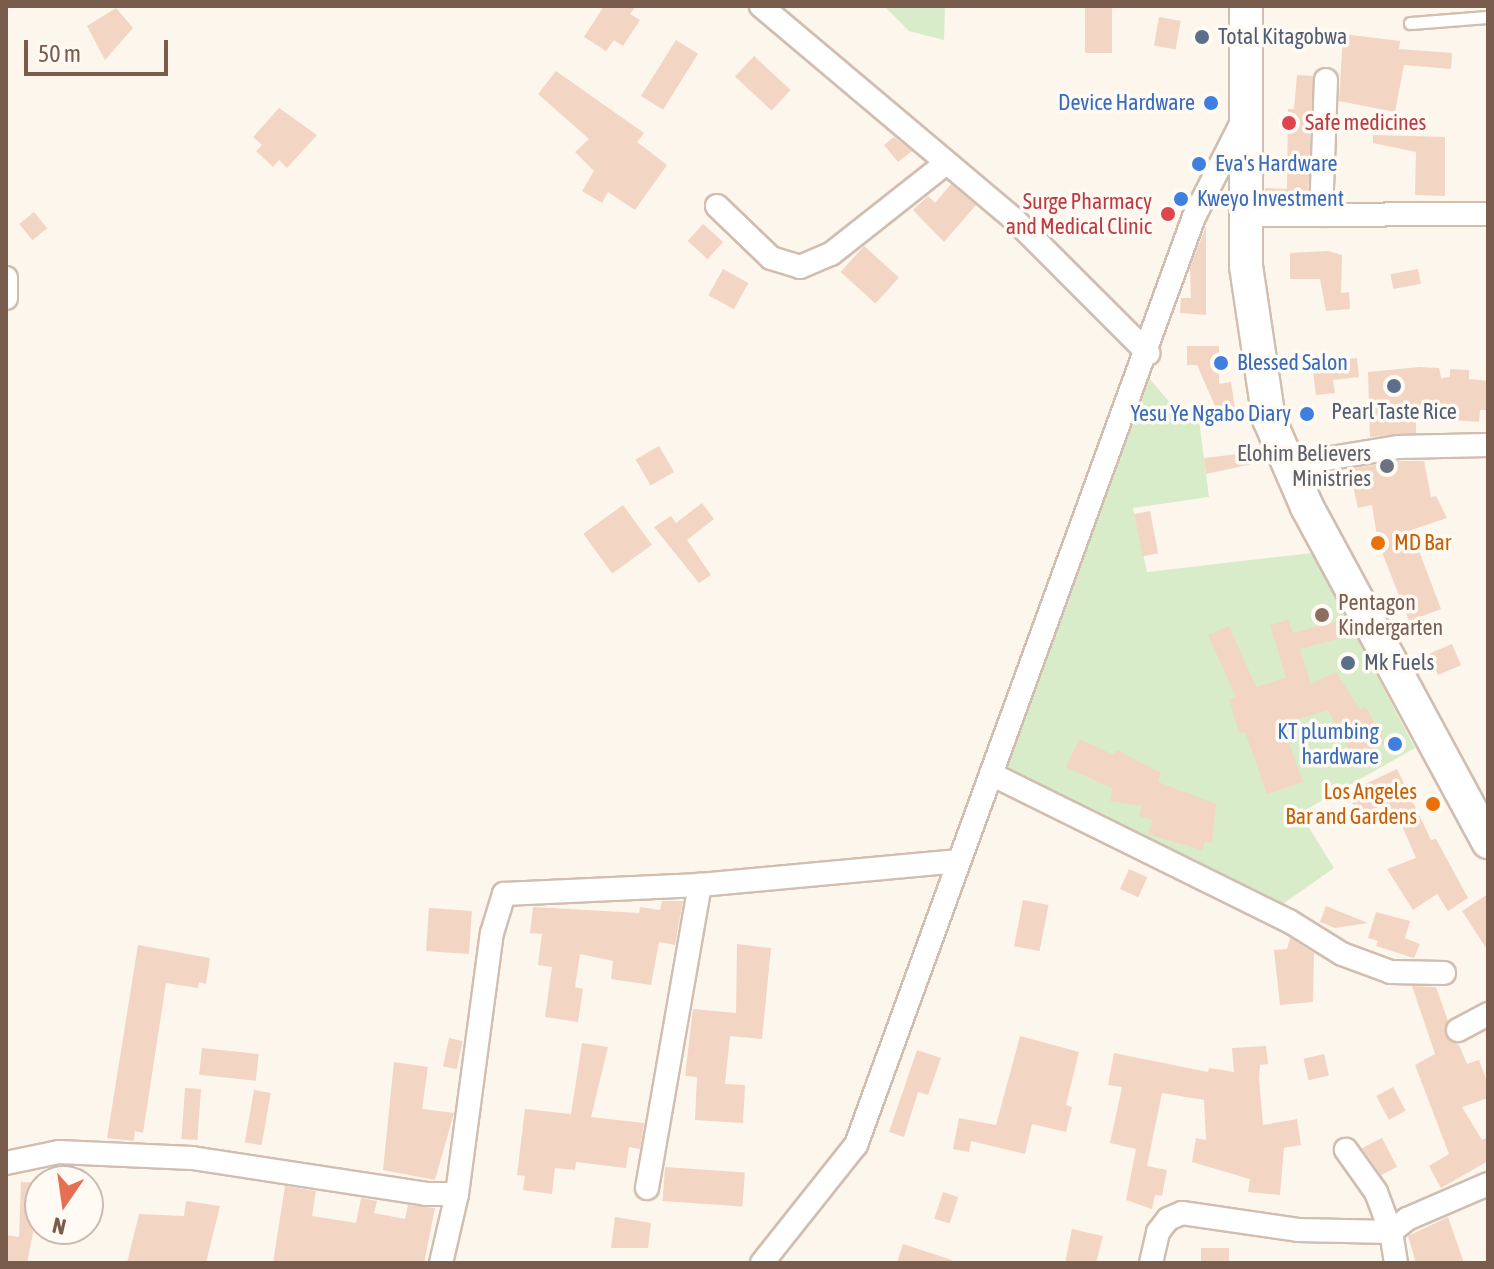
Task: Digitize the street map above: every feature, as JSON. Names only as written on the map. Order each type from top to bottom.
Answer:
[{"type":"street","points":[[761,6],[1014,219],[1148,353]]},
{"type":"street","points":[[1246,6],[1244,215],[1258,374],[1269,419],[1325,543],[1488,842]]},
{"type":"street","points":[[1321,215],[1326,80]]},
{"type":"street","points":[[762,1263],[856,1145],[1204,193],[1247,113]]},
{"type":"street","points":[[717,206],[771,258],[800,267],[831,254],[945,164]]},
{"type":"street","points":[[1244,215],[1488,214]]},
{"type":"street","points":[[6,278],[6,298]]},
{"type":"street","points":[[1289,465],[1398,447],[1488,445]]},
{"type":"street","points":[[991,774],[1289,921],[1342,954],[1391,972],[1444,973]]},
{"type":"street","points":[[441,1263],[457,1194],[492,933],[504,894],[700,885],[959,861]]},
{"type":"street","points":[[647,1188],[700,885]]},
{"type":"street","points":[[1458,1030],[1488,1014]]},
{"type":"street","points":[[1346,1150],[1376,1192],[1391,1232],[1396,1263]]},
{"type":"street","points":[[6,1163],[59,1152],[192,1158],[426,1194],[457,1194]]},
{"type":"street","points":[[1151,1263],[1158,1232],[1168,1219],[1182,1213],[1298,1230],[1391,1232],[1407,1219],[1488,1184]]},
{"type":"lane","points":[[1410,23],[1488,17]]},
{"type":"green space","points":[[884,6],[945,6],[944,40],[909,31]]},
{"type":"green space","points":[[1137,364],[1177,411],[1199,420],[1209,497],[1133,508],[1147,572],[1312,553],[1415,748],[1300,813],[1334,868],[1273,911],[989,767]]},
{"type":"building","points":[[604,6],[636,6],[630,14],[640,20],[623,46],[614,40],[606,51],[584,37]]},
{"type":"building","points":[[1085,6],[1112,6],[1112,53],[1085,53]]},
{"type":"building","points":[[116,8],[133,28],[105,60],[87,26]]},
{"type":"building","points":[[1159,17],[1181,21],[1176,49],[1154,46]]},
{"type":"building","points":[[1343,34],[1400,41],[1399,49],[1452,53],[1451,69],[1404,65],[1395,112],[1339,101]]},
{"type":"building","points":[[676,40],[698,54],[663,110],[641,96]]},
{"type":"building","points":[[754,56],[791,90],[771,111],[735,76]]},
{"type":"building","points":[[556,71],[644,133],[637,142],[667,165],[635,210],[608,192],[602,203],[582,191],[594,171],[575,152],[589,139],[538,94]]},
{"type":"building","points":[[1297,75],[1313,76],[1308,201],[1265,201],[1265,188],[1287,189],[1288,109],[1294,109]]},
{"type":"building","points":[[279,108],[317,135],[287,168],[279,160],[273,167],[256,151],[262,145],[253,137]]},
{"type":"building","points":[[1373,135],[1445,137],[1445,196],[1415,195],[1416,152],[1373,143]]},
{"type":"building","points":[[894,137],[912,151],[898,162],[884,145]]},
{"type":"building","points":[[951,184],[976,205],[944,242],[913,210],[928,196],[935,203]]},
{"type":"building","points":[[34,212],[47,228],[32,240],[19,224]]},
{"type":"building","points":[[703,224],[723,242],[708,259],[688,241]]},
{"type":"building","points":[[1206,226],[1206,315],[1180,313],[1181,298],[1191,298],[1190,268]]},
{"type":"building","points":[[864,246],[899,277],[876,303],[841,272]]},
{"type":"building","points":[[1328,251],[1342,255],[1341,293],[1349,292],[1350,309],[1326,311],[1320,279],[1290,279],[1290,253]]},
{"type":"building","points":[[723,269],[748,283],[734,309],[708,295]]},
{"type":"building","points":[[1418,269],[1421,284],[1393,289],[1391,274]]},
{"type":"building","points":[[1187,346],[1219,346],[1219,384],[1231,382],[1235,409],[1218,413],[1197,365],[1187,365]]},
{"type":"building","points":[[1357,358],[1359,377],[1333,380],[1335,393],[1316,395],[1312,363]]},
{"type":"building","points":[[1439,368],[1441,378],[1450,377],[1450,369],[1469,370],[1469,379],[1488,381],[1486,410],[1480,410],[1479,422],[1416,417],[1416,433],[1370,437],[1368,372]]},
{"type":"building","points":[[659,446],[674,472],[651,485],[636,459]]},
{"type":"building","points":[[1255,452],[1257,463],[1206,474],[1204,458]]},
{"type":"building","points":[[1399,461],[1424,461],[1431,497],[1436,496],[1447,518],[1411,530],[1441,609],[1409,621],[1378,542],[1372,505],[1358,508],[1349,469]]},
{"type":"building","points":[[702,503],[714,519],[687,540],[711,575],[699,583],[654,527],[671,516],[676,523]]},
{"type":"building","points":[[623,505],[652,545],[612,573],[583,534]]},
{"type":"building","points":[[1150,511],[1158,553],[1142,556],[1134,514]]},
{"type":"building","points":[[1288,620],[1293,633],[1343,620],[1348,636],[1300,649],[1311,684],[1336,672],[1360,710],[1366,707],[1385,743],[1354,759],[1328,710],[1282,724],[1303,782],[1267,794],[1245,732],[1239,733],[1229,699],[1236,697],[1208,635],[1229,626],[1256,687],[1286,678],[1270,625]]},
{"type":"building","points":[[1452,644],[1461,665],[1438,675],[1429,654]]},
{"type":"building","points":[[1079,739],[1114,755],[1117,750],[1161,773],[1158,782],[1216,804],[1212,843],[1205,841],[1202,850],[1148,834],[1153,820],[1139,816],[1142,806],[1110,801],[1112,788],[1066,767]]},
{"type":"building","points":[[1397,769],[1431,840],[1436,839],[1468,898],[1448,911],[1437,894],[1413,910],[1387,869],[1416,858],[1397,814],[1390,817],[1384,805],[1357,815],[1348,792]]},
{"type":"building","points":[[1129,869],[1147,877],[1138,897],[1120,889]]},
{"type":"building","points":[[1488,894],[1488,951],[1462,911]]},
{"type":"building","points":[[1023,900],[1049,905],[1040,951],[1014,946]]},
{"type":"building","points":[[662,901],[683,901],[675,945],[659,942],[651,985],[611,979],[613,961],[580,954],[575,987],[583,989],[578,1022],[545,1017],[552,967],[538,965],[542,934],[530,933],[533,907],[639,913],[640,907],[660,910]]},
{"type":"building","points":[[1326,906],[1368,923],[1335,928],[1320,922]]},
{"type":"building","points":[[429,908],[472,911],[469,954],[426,951]]},
{"type":"building","points":[[1376,912],[1410,921],[1405,938],[1420,944],[1414,958],[1376,946],[1378,941],[1368,938]]},
{"type":"building","points":[[1290,938],[1314,953],[1313,1002],[1280,1005],[1274,950],[1287,949]]},
{"type":"building","points":[[737,944],[771,948],[762,1039],[730,1036],[725,1084],[745,1085],[743,1123],[695,1120],[697,1077],[685,1076],[693,1009],[736,1013]]},
{"type":"building","points":[[138,945],[210,958],[206,984],[199,982],[198,988],[166,983],[143,1133],[135,1131],[134,1141],[107,1138]]},
{"type":"building","points":[[1412,986],[1436,987],[1448,1021],[1446,1037],[1459,1045],[1467,1064],[1479,1060],[1486,1079],[1488,1098],[1462,1107],[1482,1140],[1488,1137],[1488,1161],[1441,1188],[1429,1166],[1449,1154],[1415,1065],[1435,1054]]},
{"type":"building","points":[[1020,1036],[1079,1052],[1066,1105],[1072,1107],[1066,1132],[1032,1124],[1025,1154],[971,1141],[969,1152],[953,1149],[959,1118],[996,1125]]},
{"type":"building","points":[[449,1038],[463,1041],[457,1069],[443,1066]]},
{"type":"building","points":[[582,1043],[608,1047],[591,1117],[644,1123],[640,1149],[629,1147],[626,1168],[576,1162],[575,1170],[555,1168],[552,1194],[523,1190],[525,1176],[517,1175],[525,1109],[571,1114]]},
{"type":"building","points":[[1266,1046],[1268,1064],[1260,1065],[1259,1078],[1263,1125],[1297,1119],[1301,1145],[1284,1148],[1280,1195],[1248,1192],[1250,1179],[1192,1162],[1196,1138],[1206,1140],[1204,1100],[1162,1093],[1147,1166],[1167,1170],[1162,1196],[1155,1195],[1152,1209],[1126,1200],[1136,1149],[1110,1143],[1122,1087],[1108,1085],[1114,1053],[1208,1072],[1209,1068],[1234,1072],[1232,1048]]},
{"type":"building","points":[[202,1048],[259,1054],[256,1081],[199,1075]]},
{"type":"building","points":[[917,1050],[941,1058],[928,1095],[918,1092],[904,1137],[889,1132]]},
{"type":"building","points":[[1324,1054],[1329,1075],[1308,1080],[1304,1059]]},
{"type":"building","points":[[394,1062],[428,1067],[422,1109],[454,1113],[435,1180],[383,1170]]},
{"type":"building","points":[[1393,1087],[1406,1111],[1389,1120],[1376,1096]]},
{"type":"building","points":[[185,1088],[201,1089],[197,1140],[181,1139]]},
{"type":"building","points":[[254,1090],[271,1093],[262,1145],[245,1142]]},
{"type":"building","points":[[1382,1138],[1397,1167],[1381,1175],[1362,1148]]},
{"type":"building","points":[[665,1167],[745,1173],[742,1206],[663,1201]]},
{"type":"building","points":[[21,1182],[24,1182],[24,1245],[31,1245],[27,1263],[6,1263],[6,1235],[19,1237]]},
{"type":"building","points":[[285,1186],[316,1191],[312,1216],[356,1223],[361,1198],[377,1201],[374,1213],[405,1219],[408,1205],[435,1208],[424,1263],[273,1263]]},
{"type":"building","points":[[943,1192],[958,1197],[950,1224],[934,1219]]},
{"type":"building","points":[[186,1201],[220,1206],[206,1263],[127,1263],[139,1214],[184,1216]]},
{"type":"building","points":[[615,1217],[651,1223],[648,1248],[611,1248]]},
{"type":"building","points":[[1448,1217],[1464,1263],[1416,1263],[1408,1236]]},
{"type":"building","points":[[1072,1229],[1103,1236],[1096,1263],[1065,1263]]},
{"type":"building","points":[[903,1244],[952,1260],[952,1263],[897,1263]]},
{"type":"building","points":[[1201,1248],[1229,1248],[1229,1263],[1201,1263]]},
{"type":"place","name":"Total Kitagobwa","points":[[1202,37]]},
{"type":"place","name":"Device Hardware","points":[[1211,103]]},
{"type":"place","name":"Safe medicines","points":[[1289,123]]},
{"type":"place","name":"Eva's Hardware","points":[[1199,164]]},
{"type":"place","name":"Kweyo Investment","points":[[1181,199]]},
{"type":"place","name":"Surge Pharmacy and Medical Clinic","points":[[1168,214]]},
{"type":"place","name":"Blessed Salon","points":[[1221,363]]},
{"type":"place","name":"Pearl Taste Rice","points":[[1394,386]]},
{"type":"place","name":"Yesu Ye Ngabo Diary","points":[[1307,414]]},
{"type":"place","name":"Elohim Believers Ministries","points":[[1387,466]]},
{"type":"place","name":"MD Bar","points":[[1378,543]]},
{"type":"place","name":"Pentagon Kindergarten","points":[[1322,615]]},
{"type":"place","name":"Mk Fuels","points":[[1348,663]]},
{"type":"place","name":"KT plumbing hardware","points":[[1395,744]]},
{"type":"place","name":"Los Angeles Bar and Gardens","points":[[1433,804]]}]
